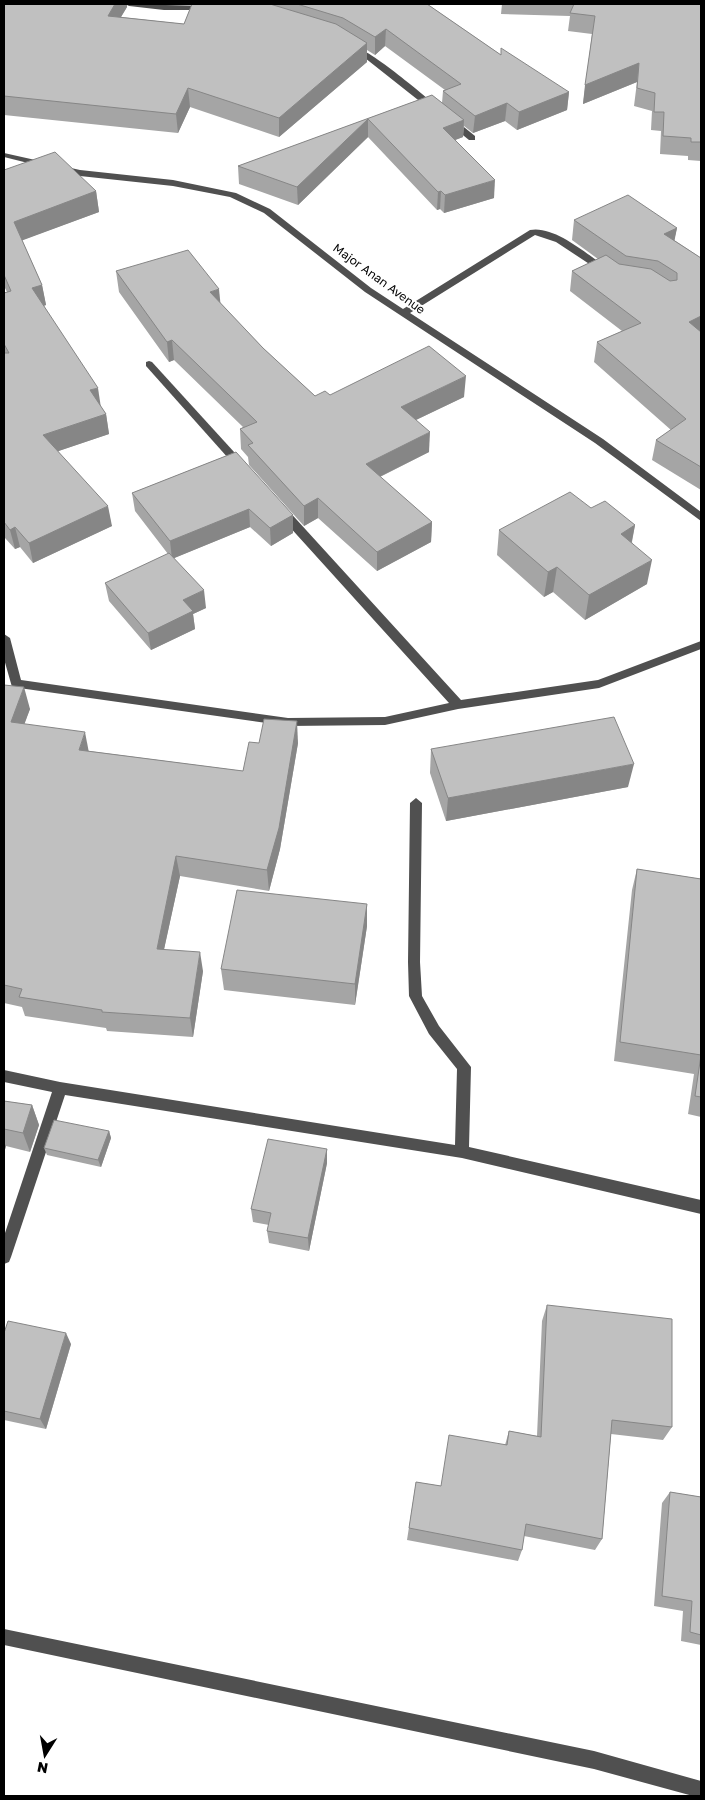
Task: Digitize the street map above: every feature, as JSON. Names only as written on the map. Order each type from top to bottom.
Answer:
[{"type":"street","points":[[129,4],[164,8],[213,8]]},
{"type":"street","points":[[347,44],[368,56],[472,138]]},
{"type":"street","name":"Major Anan Avenue","points":[[4,155],[80,172],[173,182],[232,195],[268,211],[368,290],[598,441],[701,517]]},
{"type":"street","points":[[403,314],[533,232],[539,231],[552,236],[610,274]]},
{"type":"street","points":[[149,364],[250,476]]},
{"type":"street","points":[[277,505],[458,705]]},
{"type":"street","points":[[4,638],[10,684],[288,722],[385,721],[458,705],[599,684],[701,645]]},
{"type":"street","points":[[416,803],[414,962],[416,996],[434,1030],[464,1068],[462,1152]]},
{"type":"street","points":[[4,1076],[60,1088],[462,1152],[701,1207]]},
{"type":"street","points":[[4,1257],[60,1088]]},
{"type":"street","points":[[4,1637],[594,1760],[701,1790]]},
{"type":"building","points":[[4,4],[115,4],[108,16],[184,24],[192,4],[270,4],[336,24],[367,43],[279,118],[188,88],[176,114],[4,96]]},
{"type":"building","points":[[297,4],[427,4],[501,55],[501,48],[569,92],[519,112],[507,103],[475,116],[443,91],[461,84],[386,29],[375,37],[343,18]]},
{"type":"building","points":[[574,4],[701,4],[701,142],[691,142],[691,138],[663,136],[664,112],[654,112],[655,93],[637,88],[639,63],[585,85],[595,16],[570,13]]},
{"type":"building","points":[[432,95],[464,120],[443,128],[495,180],[445,195],[441,191],[438,192],[368,119],[297,187],[238,166]]},
{"type":"building","points":[[55,152],[96,191],[14,222],[42,285],[32,288],[98,388],[90,390],[106,414],[43,435],[108,506],[29,543],[15,527],[10,530],[4,522],[4,353],[9,353],[4,344],[4,293],[11,291],[4,275],[4,170]]},
{"type":"building","points":[[628,195],[677,228],[664,234],[701,258],[701,316],[689,322],[701,332],[701,467],[656,440],[686,419],[597,342],[641,323],[572,271],[606,255],[619,264],[651,269],[670,281],[677,280],[677,273],[658,261],[626,256],[574,220]]},
{"type":"building","points":[[188,250],[219,289],[210,292],[263,348],[315,396],[325,391],[330,395],[429,346],[466,376],[401,407],[430,432],[366,464],[432,522],[377,552],[318,498],[304,506],[248,445],[253,443],[240,429],[257,422],[172,340],[167,342],[116,271]]},
{"type":"building","points":[[236,452],[293,515],[270,528],[249,509],[170,541],[132,493]]},
{"type":"building","points":[[570,492],[591,508],[605,501],[635,525],[621,534],[652,560],[589,595],[557,567],[548,572],[499,530]]},
{"type":"building","points":[[169,553],[204,590],[183,600],[193,611],[148,633],[105,583]]},
{"type":"building","points":[[4,685],[24,687],[11,722],[85,732],[79,750],[243,771],[249,742],[259,743],[264,719],[297,721],[279,828],[267,870],[176,856],[157,949],[200,952],[190,1018],[102,1012],[102,1010],[19,997],[22,989],[4,985]]},
{"type":"building","points":[[614,717],[634,764],[448,798],[431,749]]},
{"type":"building","points":[[637,869],[701,879],[701,1055],[620,1042]]},
{"type":"building","points":[[237,890],[367,904],[355,984],[221,969]]},
{"type":"building","points":[[701,1055],[701,1097],[695,1096]]},
{"type":"building","points":[[4,1101],[32,1105],[23,1133],[4,1129]]},
{"type":"building","points":[[54,1120],[109,1131],[98,1160],[44,1148]]},
{"type":"building","points":[[268,1139],[327,1149],[308,1238],[267,1231],[271,1213],[251,1209]]},
{"type":"building","points":[[547,1305],[672,1319],[672,1427],[612,1420],[602,1539],[526,1524],[522,1550],[409,1528],[416,1482],[441,1486],[449,1435],[507,1445],[509,1431],[541,1437]]},
{"type":"building","points":[[8,1321],[66,1333],[40,1419],[4,1411],[4,1333]]},
{"type":"building","points":[[670,1492],[701,1497],[701,1635],[690,1632],[692,1601],[662,1596]]}]
